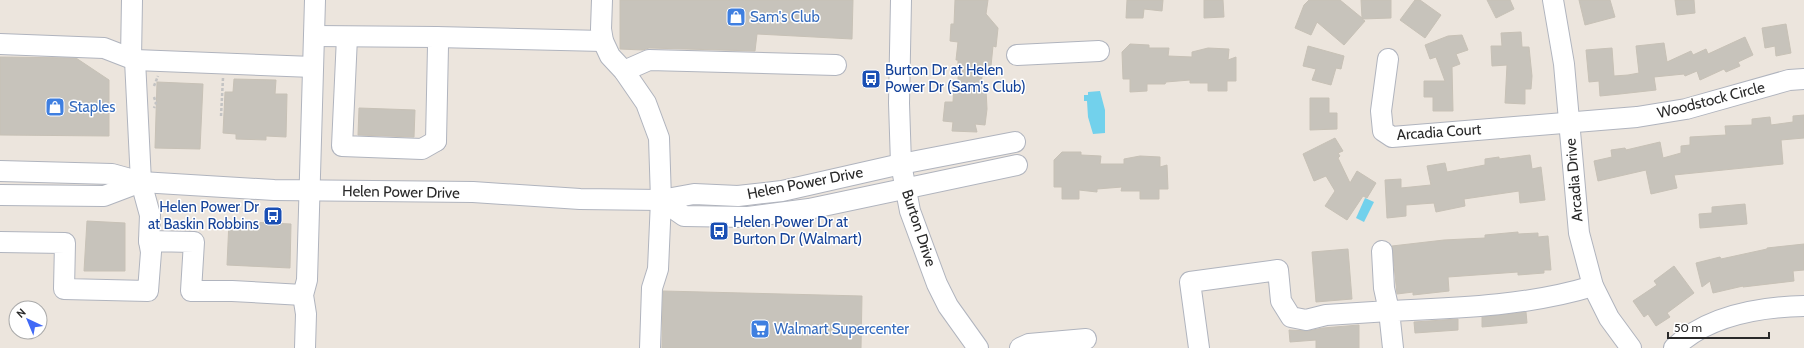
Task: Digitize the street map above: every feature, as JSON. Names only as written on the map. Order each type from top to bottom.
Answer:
[{"type":"street","points":[[0,242],[65,243],[64,289],[148,291],[151,252],[149,241],[150,211],[141,182],[133,59],[132,0]]},
{"type":"street","points":[[305,348],[306,314],[303,295],[307,280],[311,191],[315,0]]},
{"type":"street","points":[[602,0],[600,29],[603,41],[610,56],[624,71],[646,103],[659,138],[661,200],[658,269],[652,288],[650,348]]},
{"type":"street","name":"Burton Drive","points":[[901,0],[899,103],[901,164],[910,211],[937,284],[948,306],[978,348]]},
{"type":"street","name":"Arcadia Drive","points":[[1553,0],[1564,64],[1579,233],[1593,286],[1609,318],[1630,348]]},
{"type":"street","points":[[314,36],[603,41]]},
{"type":"street","points":[[347,37],[342,146],[422,149],[436,141]]},
{"type":"street","points":[[347,37],[361,45],[417,45],[425,49],[430,59],[429,132],[436,141]]},
{"type":"street","points":[[436,37],[438,46],[436,141]]},
{"type":"street","points":[[0,44],[104,48],[133,59],[313,67]]},
{"type":"street","points":[[1017,55],[1098,50]]},
{"type":"street","name":"Arcadia Court","points":[[1388,59],[1381,111],[1383,132],[1392,137],[1569,123]]},
{"type":"street","points":[[624,71],[649,60],[836,65]]},
{"type":"street","name":"Woodstock Circle","points":[[1569,123],[1637,117],[1686,109],[1789,80],[1804,79]]},
{"type":"street","name":"Helen Power Drive","points":[[0,171],[112,174],[141,182],[274,190],[473,192],[580,199],[661,200],[694,194],[738,196],[782,191],[901,164],[1014,142]]},
{"type":"street","name":"Helen Power Drive","points":[[661,200],[684,216],[748,217],[809,209],[1017,165]]},
{"type":"street","name":"Helen Power Drive","points":[[0,195],[104,196],[141,182]]},
{"type":"street","points":[[149,241],[194,242],[191,291],[232,291],[303,295]]},
{"type":"street","points":[[1382,251],[1384,288],[1389,311],[1393,348]]},
{"type":"street","points":[[1199,348],[1190,282],[1278,270],[1281,301],[1291,317],[1306,320],[1326,315],[1488,305],[1562,295],[1593,286]]},
{"type":"street","points":[[1674,348],[1702,328],[1729,318],[1751,312],[1804,306]]},
{"type":"street","points":[[1020,348],[1029,344],[1086,339]]},
{"type":"path","points":[[152,114],[156,103],[152,92],[156,79],[160,73]]},
{"type":"path","points":[[222,116],[223,77],[230,77]]},
{"type":"water","points":[[1100,91],[1105,110],[1105,133],[1093,134],[1088,117],[1087,101],[1084,101],[1084,95],[1088,95],[1088,92]]},
{"type":"water","points":[[1365,198],[1374,202],[1364,222],[1356,218]]},
{"type":"building","name":"Sam's Club","points":[[620,0],[853,0],[852,39],[757,34],[755,51],[649,48],[643,50],[620,49]]},
{"type":"building","points":[[955,0],[988,0],[986,14],[998,28],[996,47],[993,46],[991,66],[983,65],[981,88],[986,89],[987,109],[985,125],[975,124],[977,132],[952,131],[953,122],[943,121],[945,102],[953,102],[954,84],[958,85],[958,60],[956,60],[958,42],[950,41],[951,24],[954,24]]},
{"type":"building","points":[[1127,0],[1163,0],[1162,11],[1144,9],[1143,18],[1126,18]]},
{"type":"building","points":[[1204,0],[1223,0],[1224,17],[1204,18]]},
{"type":"building","points":[[1309,0],[1340,0],[1362,18],[1361,0],[1391,0],[1391,18],[1362,19],[1365,21],[1344,45],[1317,22],[1311,35],[1295,28],[1304,5]]},
{"type":"building","points":[[1415,0],[1420,0],[1441,15],[1425,38],[1400,20]]},
{"type":"building","points":[[1487,0],[1510,0],[1514,9],[1496,18]]},
{"type":"building","points":[[1579,0],[1610,0],[1615,17],[1585,25]]},
{"type":"building","points":[[1675,0],[1694,0],[1695,13],[1677,15]]},
{"type":"building","points":[[1786,24],[1791,53],[1776,56],[1775,46],[1765,48],[1762,28]]},
{"type":"building","points":[[1521,32],[1522,47],[1529,47],[1532,76],[1531,89],[1525,89],[1525,104],[1505,103],[1507,65],[1492,66],[1491,46],[1502,46],[1501,33]]},
{"type":"building","points":[[1462,35],[1468,50],[1456,54],[1460,64],[1452,67],[1453,111],[1433,111],[1433,97],[1424,97],[1424,81],[1445,81],[1436,57],[1430,59],[1425,45],[1448,36]]},
{"type":"building","points":[[1745,37],[1753,55],[1738,62],[1740,66],[1726,72],[1724,69],[1700,80],[1697,71],[1685,76],[1684,74],[1654,77],[1656,90],[1600,96],[1599,81],[1589,82],[1586,50],[1612,48],[1614,76],[1628,75],[1639,73],[1636,46],[1664,43],[1667,62],[1691,51],[1693,55],[1706,49],[1708,54]]},
{"type":"building","points":[[1130,44],[1149,45],[1149,48],[1169,48],[1168,56],[1192,57],[1192,52],[1208,48],[1229,49],[1228,60],[1236,57],[1236,81],[1227,81],[1227,91],[1208,91],[1208,83],[1190,83],[1190,80],[1166,82],[1165,84],[1147,84],[1147,91],[1130,92],[1130,79],[1123,79],[1122,52]]},
{"type":"building","points":[[1308,46],[1344,56],[1341,69],[1336,68],[1331,85],[1312,80],[1316,69],[1303,66]]},
{"type":"building","name":"Staples","points":[[0,57],[76,58],[109,80],[109,136],[0,135]]},
{"type":"building","points":[[234,79],[276,80],[275,94],[287,94],[286,137],[266,136],[266,140],[236,139],[236,134],[223,133],[225,92],[233,92]]},
{"type":"building","points":[[157,82],[203,84],[200,149],[155,148]]},
{"type":"building","points":[[1310,98],[1329,98],[1329,113],[1337,113],[1337,129],[1310,130]]},
{"type":"building","points":[[359,108],[415,110],[414,137],[358,135]]},
{"type":"building","points":[[1804,115],[1804,138],[1781,140],[1783,164],[1674,175],[1677,188],[1651,194],[1646,170],[1598,181],[1594,161],[1612,157],[1611,150],[1625,148],[1626,150],[1660,142],[1663,158],[1681,153],[1681,146],[1690,145],[1690,137],[1726,135],[1725,126],[1752,125],[1752,119],[1770,117],[1771,125],[1793,122],[1793,116]]},
{"type":"building","points":[[1335,138],[1343,151],[1338,153],[1340,156],[1338,158],[1350,183],[1357,171],[1376,183],[1367,198],[1363,196],[1347,220],[1325,206],[1335,191],[1326,176],[1314,181],[1303,154]]},
{"type":"building","points":[[1062,152],[1081,152],[1081,155],[1101,156],[1100,164],[1124,164],[1124,159],[1140,156],[1160,157],[1160,167],[1167,165],[1168,189],[1159,189],[1159,199],[1140,199],[1140,191],[1121,191],[1122,187],[1097,189],[1097,192],[1079,190],[1079,199],[1062,199],[1062,187],[1054,187],[1054,160]]},
{"type":"building","points":[[1530,155],[1532,169],[1541,167],[1545,200],[1520,203],[1519,191],[1464,199],[1465,206],[1436,212],[1434,203],[1406,205],[1406,216],[1387,218],[1385,180],[1401,179],[1401,188],[1431,185],[1427,166],[1445,163],[1447,172],[1485,165],[1485,159],[1499,157],[1499,159]]},
{"type":"building","points":[[1745,204],[1747,224],[1700,228],[1699,214],[1712,213],[1712,207]]},
{"type":"building","points":[[87,221],[125,223],[125,271],[84,271]]},
{"type":"building","points":[[229,221],[291,224],[290,268],[227,265]]},
{"type":"building","points":[[1518,232],[1518,234],[1538,233],[1538,237],[1548,236],[1551,270],[1544,270],[1544,273],[1518,275],[1518,272],[1448,277],[1449,291],[1413,295],[1413,292],[1397,294],[1392,246],[1444,240],[1485,238],[1485,235]]},
{"type":"building","points":[[1804,244],[1804,270],[1793,271],[1794,281],[1743,286],[1713,293],[1710,281],[1702,287],[1696,263],[1720,257],[1721,259],[1767,248]]},
{"type":"building","points":[[1348,249],[1352,299],[1316,302],[1312,252]]},
{"type":"building","points":[[1674,266],[1694,293],[1667,313],[1670,317],[1656,326],[1648,314],[1644,317],[1633,301],[1657,285],[1654,281]]},
{"type":"building","name":"Walmart Supercenter","points":[[663,291],[862,296],[861,348],[662,348]]},
{"type":"building","points":[[1526,312],[1527,323],[1482,327],[1482,317]]},
{"type":"building","points":[[1458,319],[1458,330],[1415,333],[1414,322]]},
{"type":"building","points":[[1359,325],[1359,348],[1316,348],[1316,340],[1290,342],[1289,330],[1308,331],[1323,328]]},
{"type":"place","name":"Sam's Club","points":[[736,17]]},
{"type":"place","name":"Burton Dr at Helen Power Dr (Sam's Club)","points":[[871,79]]},
{"type":"place","name":"Staples","points":[[55,107]]},
{"type":"place","name":"Helen Power Dr at Baskin Robbins","points":[[273,216]]},
{"type":"place","name":"Helen Power Dr at Burton Dr (Walmart)","points":[[719,231]]},
{"type":"place","name":"Walmart Supercenter","points":[[760,329]]}]
